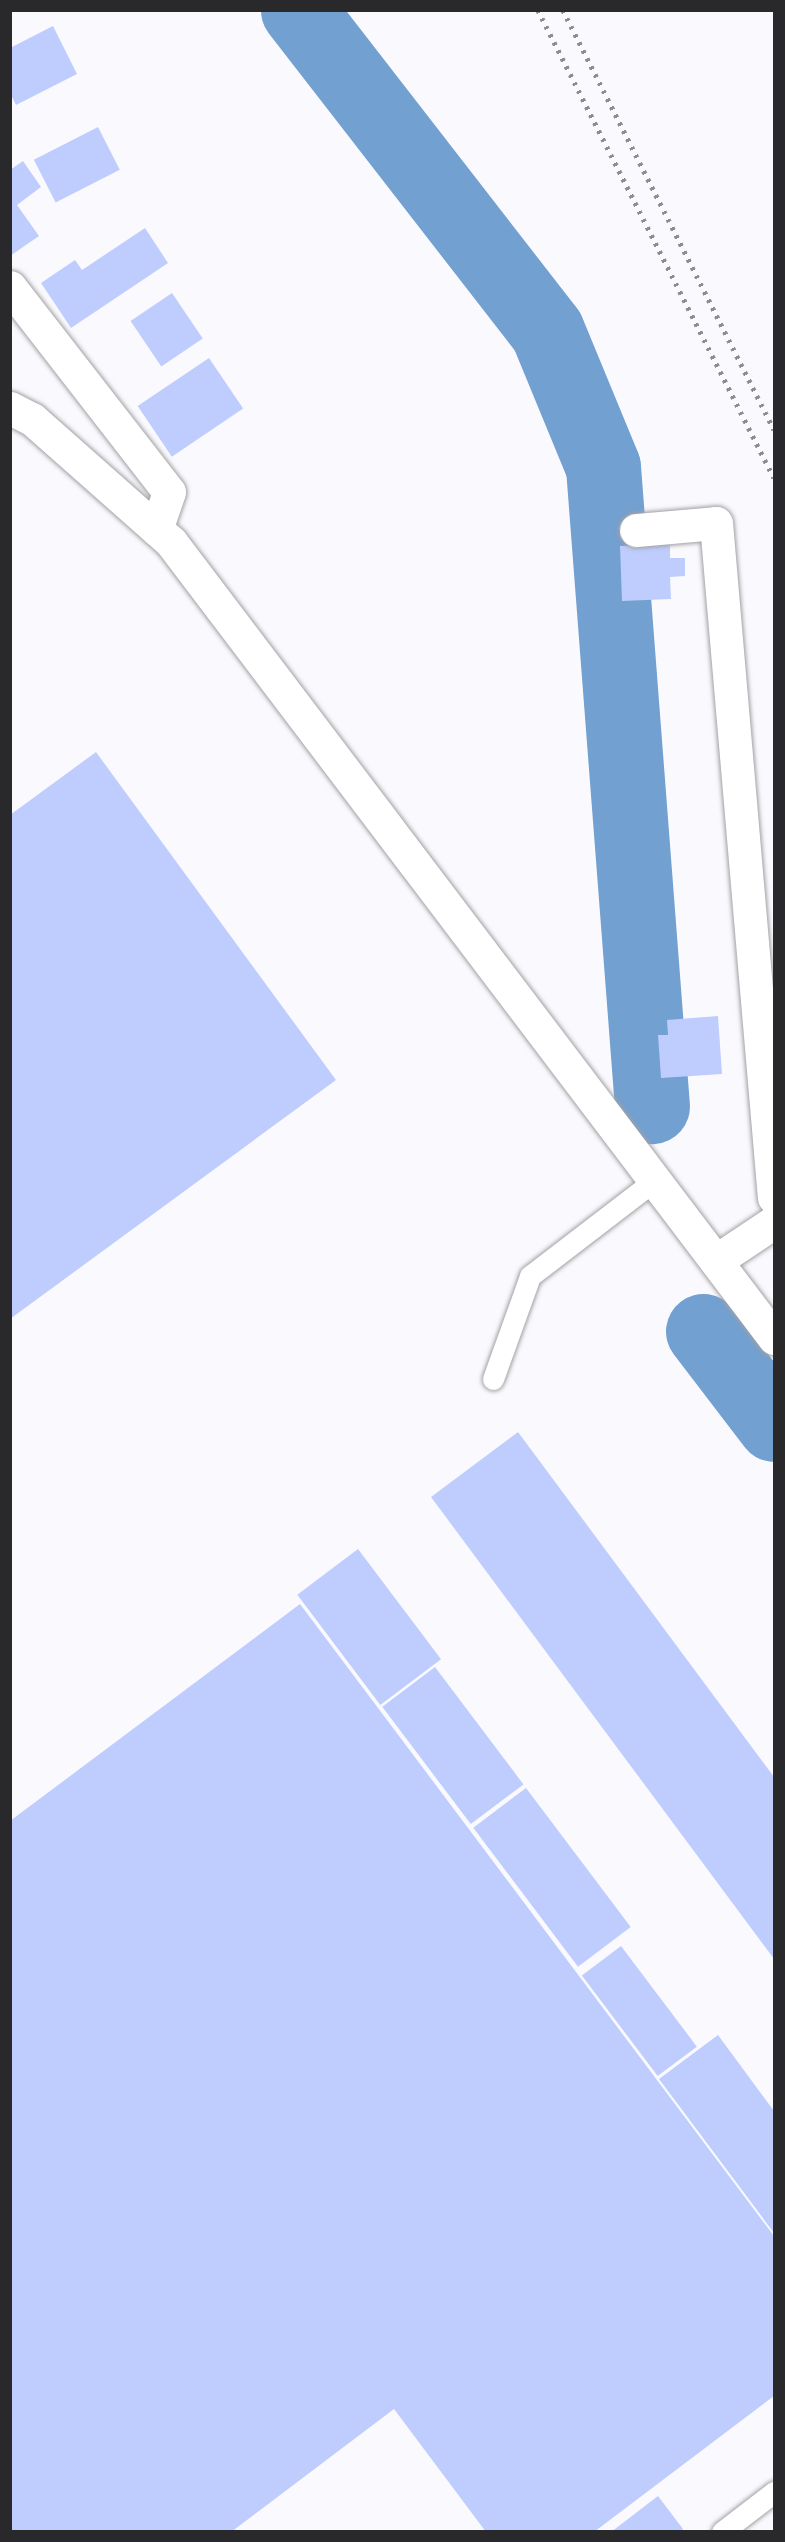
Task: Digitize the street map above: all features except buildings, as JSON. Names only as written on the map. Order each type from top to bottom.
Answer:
[{"type":"street","points":[[10,287],[169,492],[156,529]]},
{"type":"street","points":[[10,408],[32,419],[171,542],[774,1338]]},
{"type":"street","points":[[636,530],[716,523],[774,1198]]},
{"type":"street","points":[[717,1260],[774,1222]]},
{"type":"lane","points":[[493,1379],[530,1276],[655,1180]]},
{"type":"lane","points":[[722,2532],[774,2492]]},
{"type":"waterway","points":[[298,10],[547,331],[603,467],[652,1106]]},
{"type":"waterway","points":[[703,1331],[774,1424]]},
{"type":"railway","points":[[538,10],[774,478]]},
{"type":"railway","points":[[563,10],[774,430]]}]
